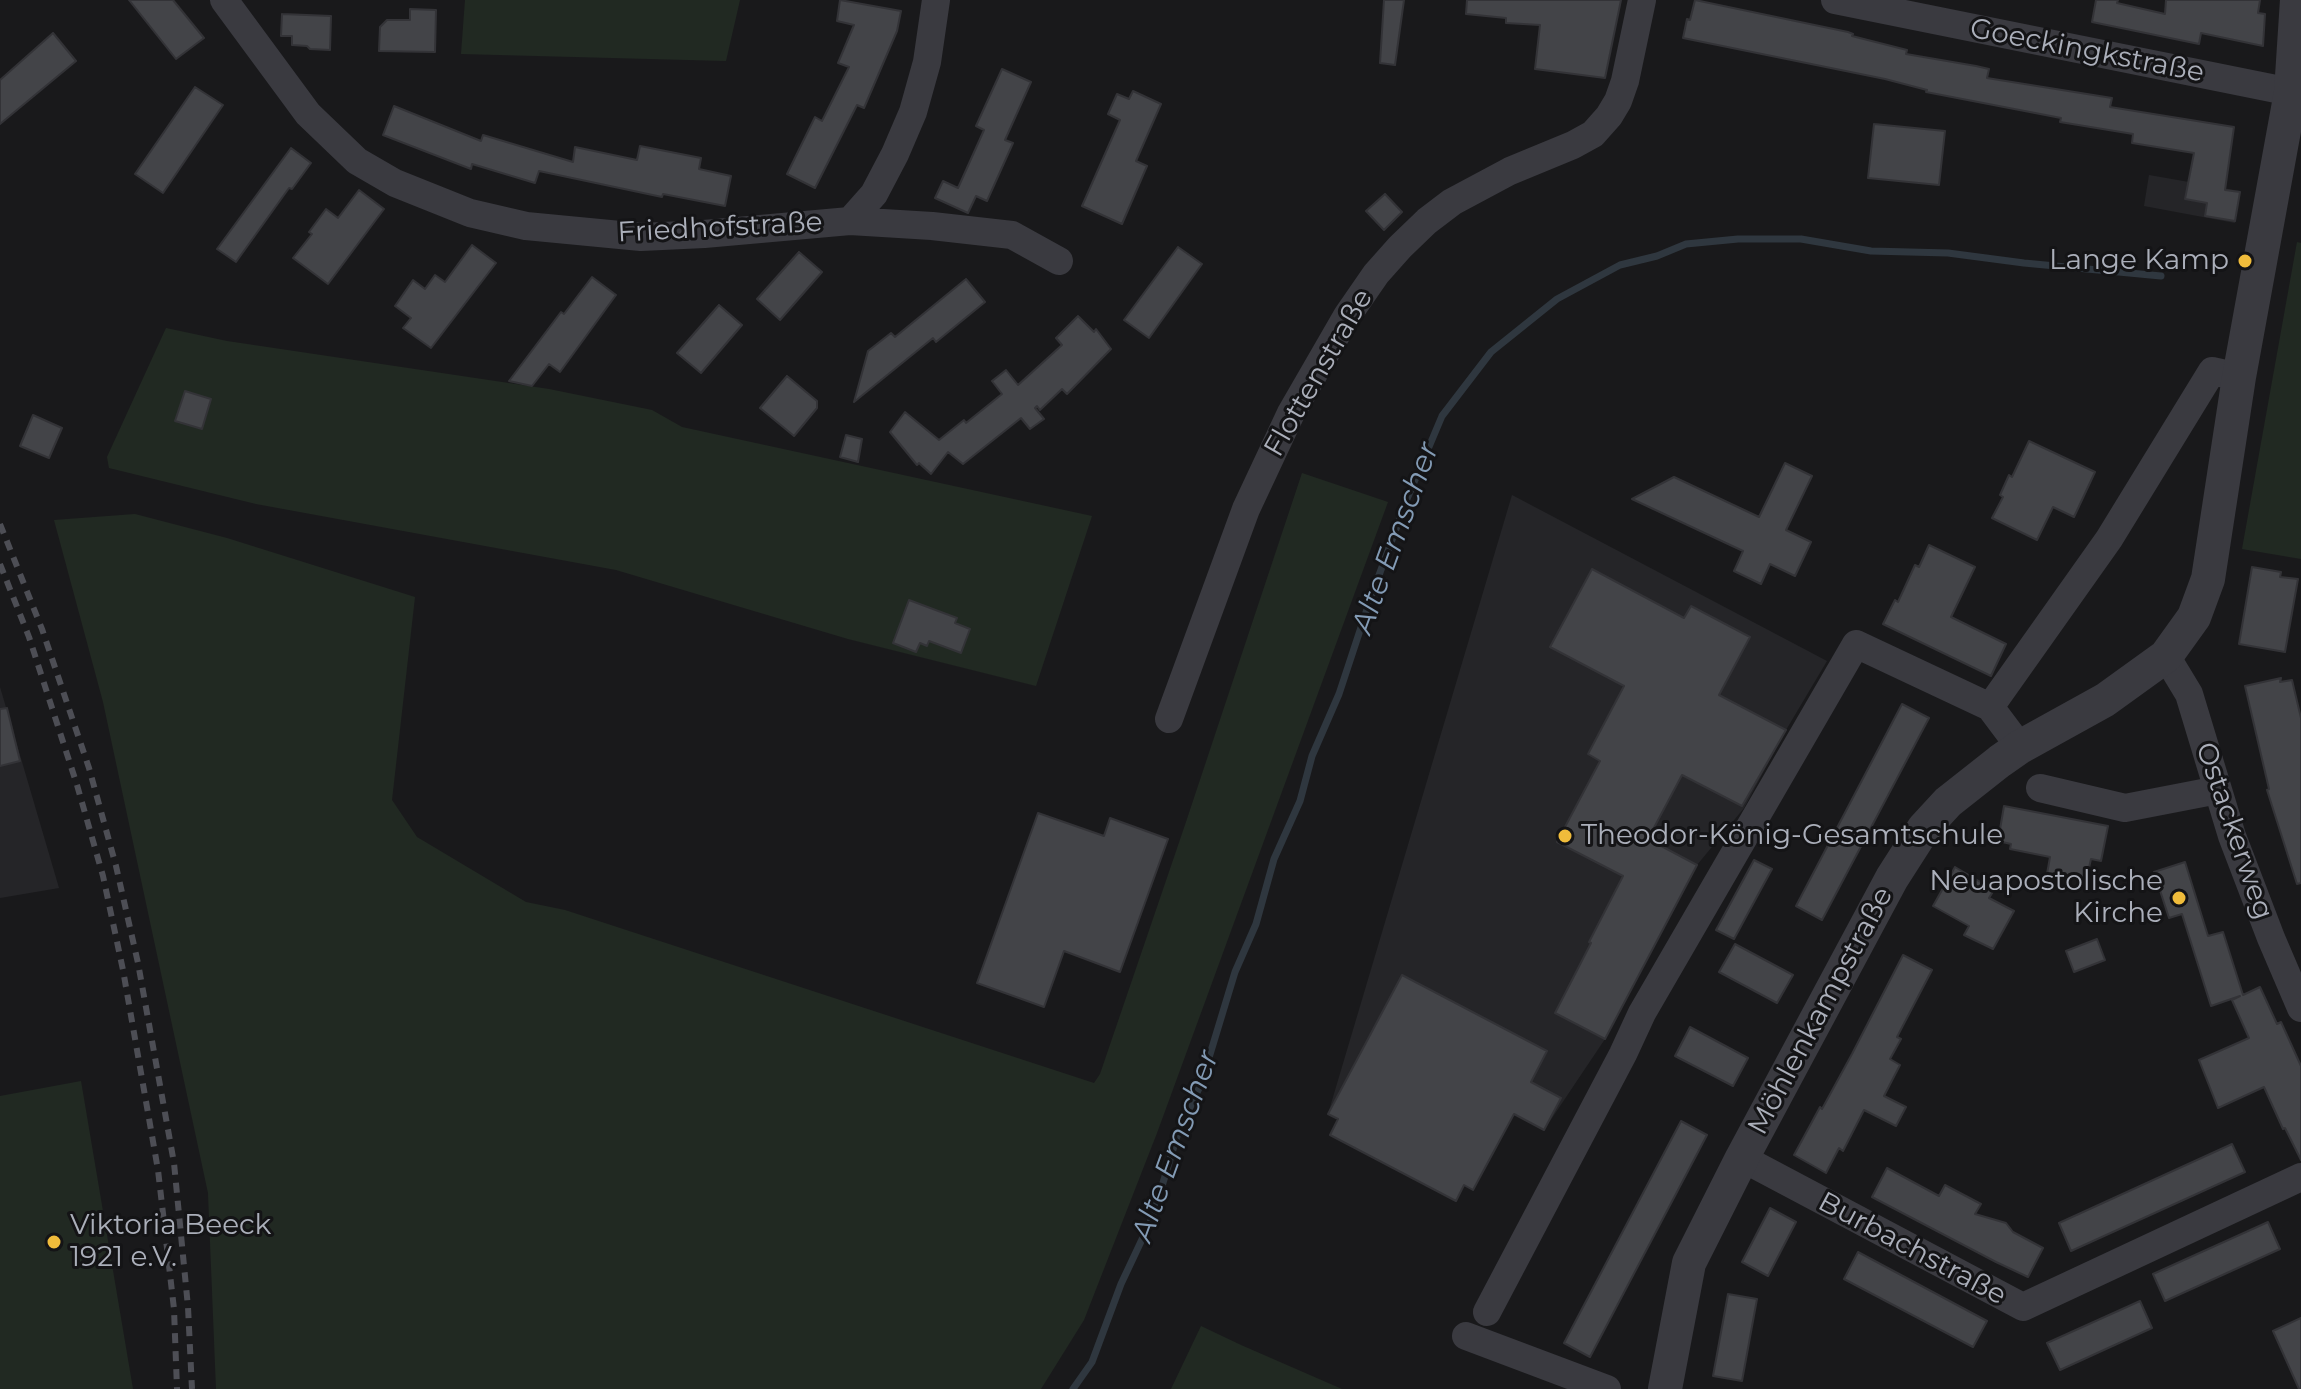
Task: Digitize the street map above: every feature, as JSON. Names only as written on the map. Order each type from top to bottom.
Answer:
[{"type":"street","name":"Friedhofstraße","points":[[224,0],[308,114],[357,161],[395,183],[470,213],[526,226],[641,237],[850,221],[932,226],[1012,235],[1059,261]]},
{"type":"street","points":[[850,221],[874,194],[913,112],[927,62],[936,0]]},
{"type":"street","name":"Flottenstraße","points":[[1169,719],[1246,509],[1291,413],[1347,316],[1376,274],[1400,247],[1452,202],[1510,171],[1593,134],[1618,101],[1642,0]]},
{"type":"street","name":"Goeckingkstraße","points":[[1835,0],[2296,93]]},
{"type":"street","points":[[2166,656],[2194,617],[2208,579],[2239,377],[2296,93],[2297,0]]},
{"type":"street","points":[[1990,707],[2109,539],[2212,371],[2239,377]]},
{"type":"street","points":[[1487,1312],[1642,1013],[1856,644],[1990,707],[2020,747]]},
{"type":"street","name":"Möhlenkampstraße","points":[[1665,1389],[1689,1263],[1892,878],[1924,828],[1957,794],[2020,747],[2105,700],[2166,656]]},
{"type":"street","name":"Ostackerweg","points":[[2166,656],[2189,694],[2232,836],[2301,1008]]},
{"type":"street","points":[[2040,788],[2125,808],[2218,790]]},
{"type":"street","name":"Burbachstraße","points":[[1742,1158],[2023,1307],[2301,1177]]},
{"type":"street","points":[[1466,1336],[1607,1389]]},
{"type":"shaded area","points":[[465,0],[740,0],[726,61],[461,54]]},
{"type":"shaded area","points":[[2149,175],[2240,191],[2235,223],[2144,206]]},
{"type":"shaded area","points":[[2297,242],[2301,243],[2301,559],[2242,549]]},
{"type":"shaded area","points":[[166,328],[227,341],[549,389],[652,410],[682,427],[1092,516],[1036,686],[848,639],[616,570],[256,504],[109,468],[107,457]]},
{"type":"shaded area","points":[[1302,473],[1388,502],[1157,1133],[1084,1320],[1041,1389],[216,1389],[208,1193],[103,702],[54,520],[135,514],[227,538],[415,597],[392,800],[417,837],[526,902],[565,910],[1094,1083],[1100,1074],[1185,825]]},
{"type":"shaded area","name":"Theodor-König-Gesamtschule","points":[[1512,495],[1827,661],[1744,808],[1697,865],[1605,1039],[1544,1130],[1514,1114],[1473,1190],[1328,1114]]},
{"type":"shaded area","points":[[0,687],[59,888],[0,898]]},
{"type":"shaded area","name":"Viktoria Beeck 1921 e.V.","points":[[81,1081],[133,1389],[0,1389],[0,1096]]},
{"type":"shaded area","points":[[1201,1326],[1241,1345],[1342,1389],[1171,1389]]},
{"type":"building","points":[[129,0],[173,0],[204,38],[176,59]]},
{"type":"building","points":[[840,0],[901,11],[897,31],[864,108],[857,105],[815,188],[787,174],[815,117],[822,121],[849,67],[838,63],[854,25],[837,21]]},
{"type":"building","points":[[1384,0],[1404,0],[1395,65],[1380,63]]},
{"type":"building","points":[[1467,0],[1621,0],[1605,78],[1535,69],[1540,25],[1506,23],[1506,18],[1466,14]]},
{"type":"building","points":[[1695,0],[1848,32],[1852,36],[1907,50],[1906,54],[1989,69],[1987,78],[2112,98],[2110,107],[2234,127],[2225,190],[2240,192],[2235,221],[2205,216],[2207,203],[2185,199],[2194,153],[2132,143],[2133,134],[2060,122],[2061,118],[1926,92],[1885,79],[1683,38]]},
{"type":"building","points":[[2096,0],[2118,0],[2117,3],[2165,14],[2166,0],[2260,0],[2258,13],[2265,14],[2263,46],[2201,33],[2199,44],[2092,22]]},
{"type":"building","points":[[410,9],[436,10],[435,52],[379,51],[380,27],[387,20],[410,20]]},
{"type":"building","points":[[282,14],[331,16],[330,50],[292,45],[292,36],[281,36]]},
{"type":"building","points":[[53,33],[76,61],[0,124],[0,80]]},
{"type":"building","points":[[1002,69],[1031,82],[1005,140],[1013,143],[987,201],[976,196],[968,213],[935,198],[943,181],[958,188],[984,130],[976,126]]},
{"type":"building","points":[[195,87],[223,105],[163,193],[135,174]]},
{"type":"building","points":[[1133,91],[1161,104],[1136,161],[1147,166],[1122,224],[1082,206],[1120,120],[1108,114],[1117,94],[1129,99]]},
{"type":"building","points":[[394,106],[481,141],[483,135],[573,162],[575,147],[637,160],[640,146],[701,158],[699,169],[731,176],[725,206],[663,194],[662,197],[539,171],[535,183],[472,164],[471,169],[383,135]]},
{"type":"building","points":[[1874,124],[1945,131],[1939,185],[1868,178]]},
{"type":"building","points":[[291,148],[311,163],[292,189],[289,188],[236,262],[217,249]]},
{"type":"building","points":[[359,190],[384,209],[328,284],[293,258],[326,209],[338,218]]},
{"type":"building","points":[[1385,194],[1402,212],[1384,230],[1366,211]]},
{"type":"building","points":[[472,245],[496,263],[431,348],[403,328],[411,318],[395,306],[413,280],[425,289],[435,275],[445,282]]},
{"type":"building","points":[[1178,247],[1202,264],[1149,338],[1124,320]]},
{"type":"building","points":[[799,252],[822,272],[780,320],[757,299]]},
{"type":"building","points":[[592,277],[616,295],[560,372],[549,364],[532,386],[509,381],[561,312],[564,314]]},
{"type":"building","points":[[966,279],[985,302],[936,342],[933,338],[854,402],[868,351],[891,333],[895,337]]},
{"type":"building","points":[[719,305],[742,325],[701,373],[677,353]]},
{"type":"building","points":[[1078,316],[1094,332],[1096,329],[1111,349],[1067,394],[1062,389],[1040,410],[1037,406],[1035,408],[1044,419],[1030,429],[1021,418],[963,464],[948,452],[931,474],[919,463],[917,465],[890,432],[905,412],[939,440],[1002,394],[992,381],[1006,370],[1018,385],[1062,345],[1056,338]]},
{"type":"building","points":[[787,376],[817,401],[817,408],[794,436],[760,408]]},
{"type":"building","points":[[185,391],[211,399],[202,429],[175,421]]},
{"type":"building","points":[[33,415],[62,428],[49,458],[20,446]]},
{"type":"building","points":[[846,435],[862,439],[858,462],[840,457]]},
{"type":"building","points":[[2029,441],[2095,472],[2074,517],[2053,507],[2037,540],[1992,518],[2003,497],[2000,495],[2009,475],[2012,477]]},
{"type":"building","points":[[1785,463],[1812,476],[1786,530],[1811,542],[1795,576],[1770,564],[1761,584],[1734,571],[1743,551],[1632,499],[1674,477],[1759,517]]},
{"type":"building","points":[[1929,545],[1975,567],[1951,617],[2006,644],[1991,676],[1883,624],[1895,600],[1898,602],[1915,565],[1919,567]]},
{"type":"building","points":[[2252,567],[2281,572],[2280,577],[2298,579],[2285,652],[2239,644]]},
{"type":"building","points":[[1592,569],[1684,618],[1691,606],[1750,637],[1719,695],[1786,730],[1742,806],[1682,775],[1648,839],[1697,865],[1605,1039],[1555,1013],[1623,876],[1557,842],[1600,761],[1588,754],[1624,686],[1550,647]]},
{"type":"building","points":[[909,600],[957,618],[955,623],[970,629],[961,653],[929,641],[927,646],[920,643],[916,652],[893,643]]},
{"type":"building","points":[[2281,678],[2280,682],[2292,680],[2301,718],[2301,883],[2297,884],[2267,790],[2245,686]]},
{"type":"building","points":[[1902,704],[1929,718],[1822,920],[1796,906]]},
{"type":"building","points":[[7,708],[20,761],[0,766],[0,709]]},
{"type":"building","points":[[2004,806],[2108,826],[2101,861],[2091,859],[2086,881],[2047,874],[2050,857],[2010,849],[2011,844],[1998,841]]},
{"type":"building","points":[[1038,813],[1104,836],[1110,818],[1168,839],[1120,972],[1064,951],[1044,1007],[977,983]]},
{"type":"building","points":[[1754,860],[1772,869],[1734,939],[1716,930]]},
{"type":"building","points":[[2185,862],[2208,936],[2223,932],[2243,995],[2260,987],[2277,1024],[2281,1022],[2301,1066],[2301,1160],[2264,1087],[2218,1108],[2199,1060],[2249,1038],[2232,1000],[2240,996],[2211,1006],[2182,914],[2169,918],[2154,872]]},
{"type":"building","points":[[1955,867],[1994,890],[1989,898],[2014,911],[1993,949],[1964,935],[1969,926],[1933,906]]},
{"type":"building","points":[[2097,939],[2105,960],[2074,972],[2066,951]]},
{"type":"building","points":[[1735,944],[1793,975],[1777,1003],[1719,972]]},
{"type":"building","points":[[1903,955],[1932,970],[1897,1037],[1901,1039],[1890,1059],[1900,1065],[1884,1096],[1906,1107],[1896,1126],[1864,1110],[1843,1151],[1839,1148],[1826,1173],[1794,1155],[1852,1054]]},
{"type":"building","points":[[1402,975],[1547,1051],[1531,1082],[1561,1098],[1544,1130],[1514,1114],[1473,1190],[1464,1185],[1456,1201],[1330,1135],[1338,1119],[1328,1114]]},
{"type":"building","points":[[1690,1027],[1748,1058],[1733,1086],[1675,1056]]},
{"type":"building","points":[[1681,1121],[1707,1135],[1590,1357],[1564,1343]]},
{"type":"building","points":[[2232,1144],[2245,1172],[2071,1251],[2059,1223]]},
{"type":"building","points":[[1887,1168],[1939,1196],[1945,1185],[1981,1204],[1975,1214],[2006,1223],[2013,1232],[2043,1248],[2028,1277],[1872,1197]]},
{"type":"building","points":[[1770,1208],[1796,1222],[1768,1276],[1742,1262]]},
{"type":"building","points":[[2268,1222],[2280,1249],[2165,1301],[2153,1274]]},
{"type":"building","points":[[1858,1252],[1987,1321],[1973,1347],[1844,1279]]},
{"type":"building","points":[[1728,1294],[1757,1299],[1742,1381],[1713,1376]]},
{"type":"building","points":[[2140,1301],[2152,1328],[2060,1370],[2047,1343]]},
{"type":"building","points":[[2301,1318],[2301,1389],[2299,1389],[2273,1331]]},
{"type":"waterway","name":"Alte Emscher","points":[[1073,1389],[1092,1362],[1121,1284],[1153,1216],[1178,1133],[1201,1084],[1235,972],[1256,924],[1274,859],[1300,801],[1312,756],[1339,694],[1407,499],[1442,416],[1491,352],[1557,299],[1620,265],[1657,256],[1686,244],[1738,239],[1801,239],[1871,251],[1948,253],[2161,276]]},
{"type":"railway","points":[[0,524],[42,629],[89,768],[138,963],[174,1163],[188,1307],[192,1389]]},
{"type":"railway","points":[[0,564],[29,637],[103,876],[158,1170],[174,1309],[177,1389]]},
{"type":"place","name":"Lange Kamp","points":[[2245,261]]},
{"type":"place","name":"Theodor-König-Gesamtschule","points":[[1565,836]]},
{"type":"place","name":"Neuapostolische Kirche","points":[[2179,898]]},
{"type":"place","name":"Viktoria Beeck 1921 e.V.","points":[[54,1242]]}]
